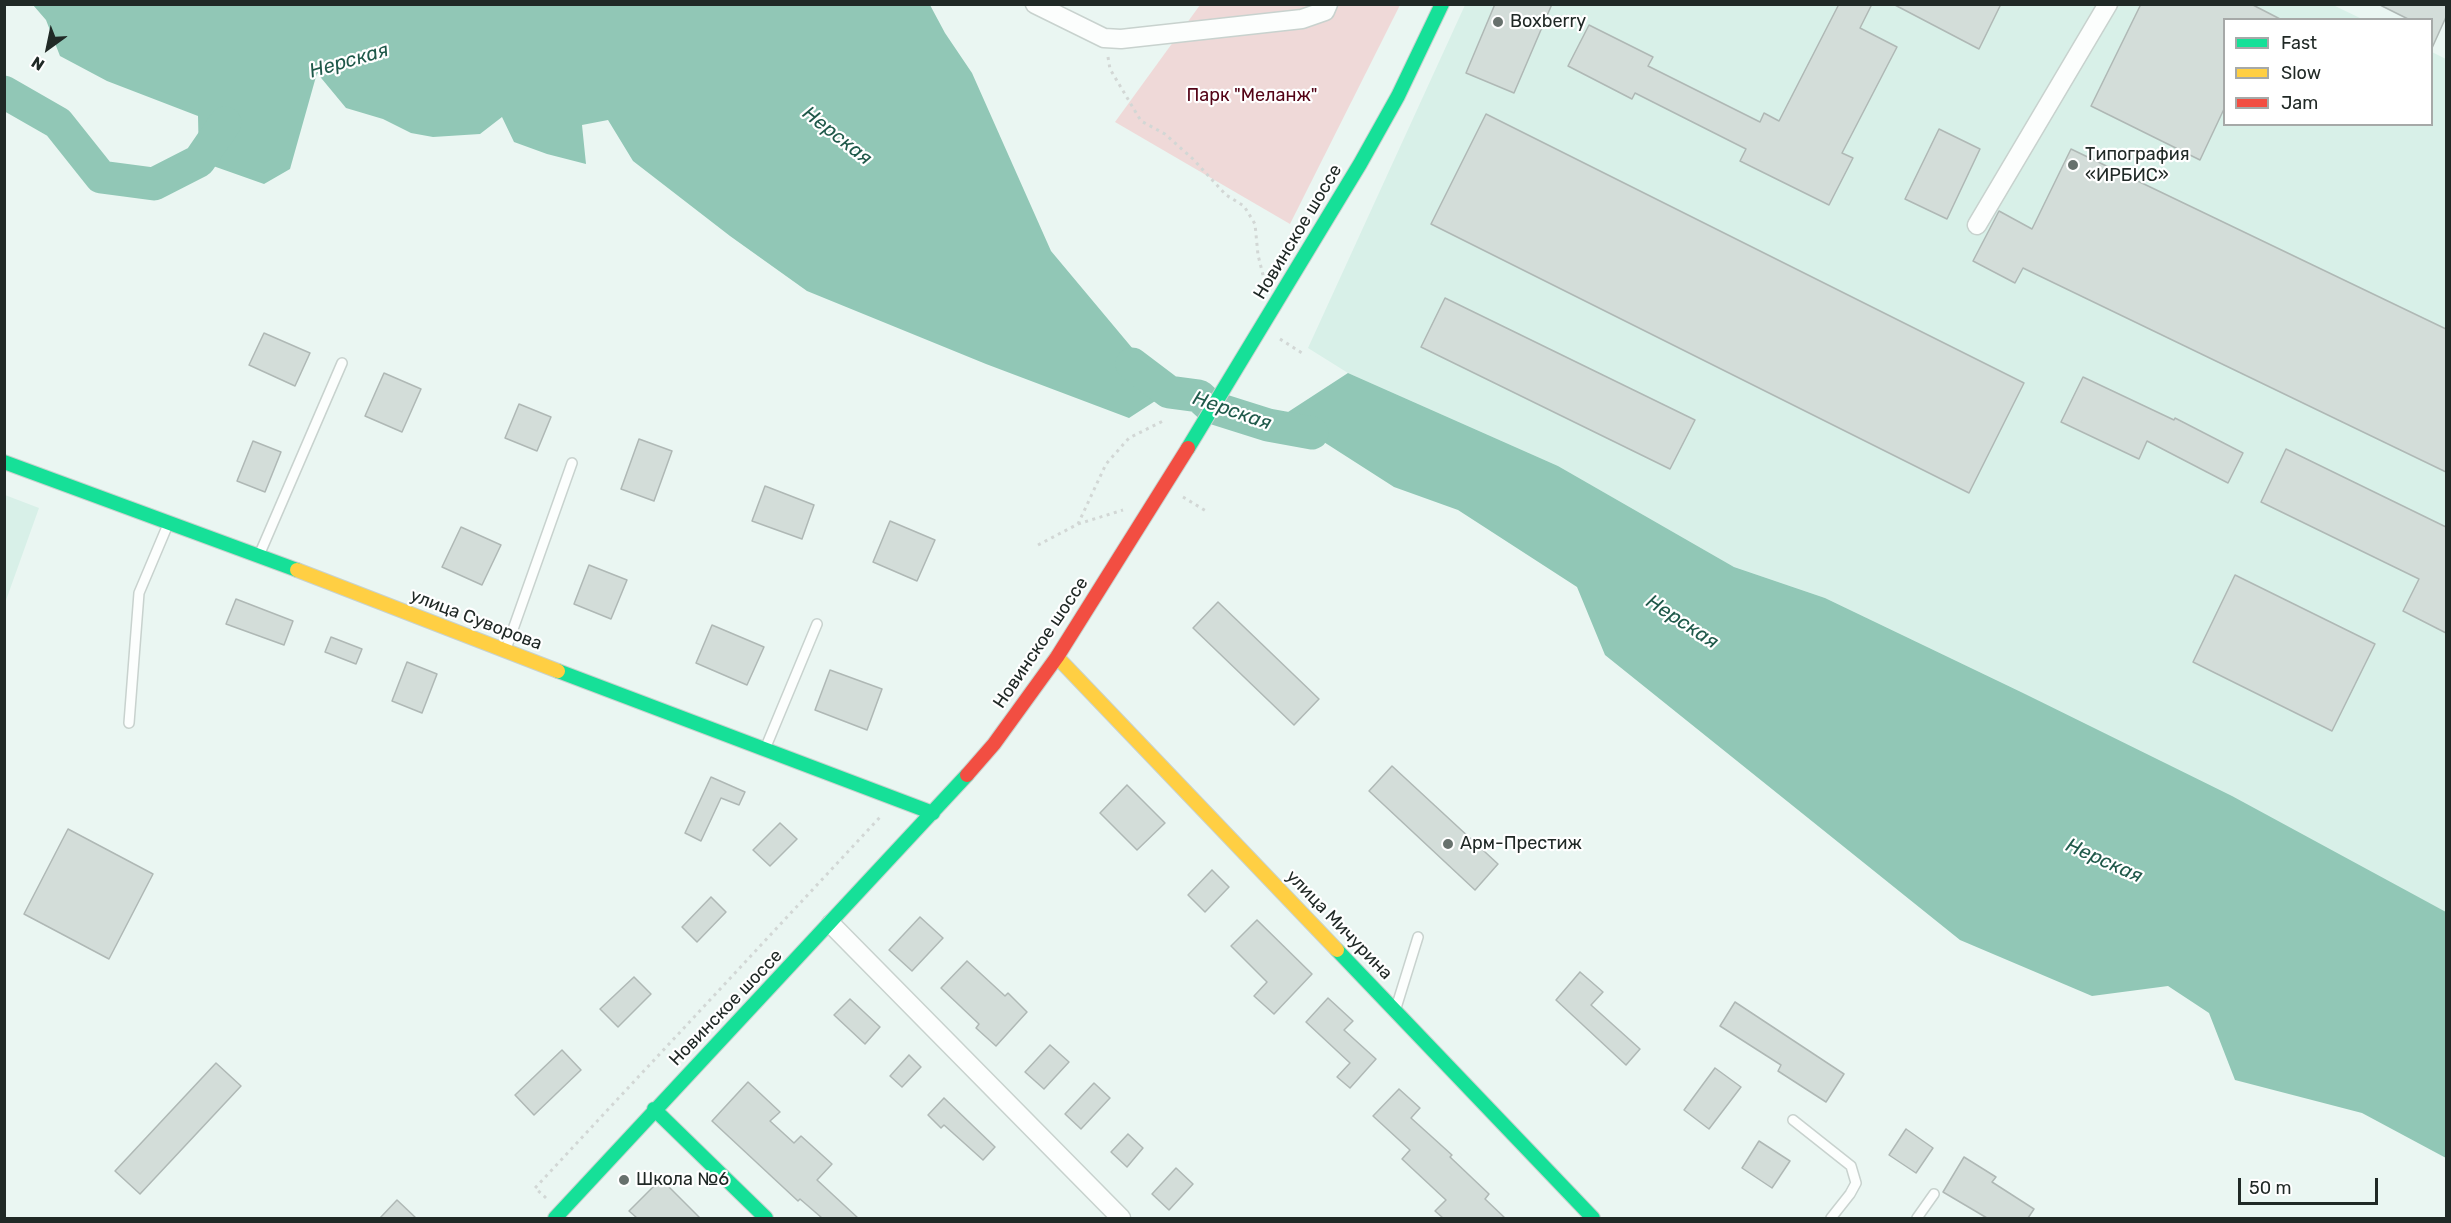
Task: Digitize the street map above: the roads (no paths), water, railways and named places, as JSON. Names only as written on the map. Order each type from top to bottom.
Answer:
[{"type":"street","points":[[1035,4],[1104,38],[1121,39],[1302,19],[1325,11],[1329,4]]},
{"type":"street","name":"Новинское шоссе","points":[[558,1216],[654,1109],[831,924],[994,744],[1057,657],[1262,327],[1360,165],[1398,96],[1442,4]]},
{"type":"street","points":[[1977,225],[2108,4]]},
{"type":"street","name":"улица Суворова","points":[[4,462],[260,555],[505,651],[933,813]]},
{"type":"street","name":"улица Мичурина","points":[[1057,657],[1593,1218]]},
{"type":"street","points":[[831,924],[1121,1218]]},
{"type":"street","points":[[654,1109],[766,1218]]},
{"type":"lane","points":[[260,555],[342,363]]},
{"type":"lane","points":[[505,651],[572,464]]},
{"type":"lane","points":[[129,723],[139,593],[169,522]]},
{"type":"lane","points":[[765,749],[817,624]]},
{"type":"lane","points":[[1395,1010],[1418,936]]},
{"type":"lane","points":[[1793,1120],[1851,1166],[1856,1183],[1831,1218]]},
{"type":"lane","points":[[1917,1218],[1934,1194]]},
{"type":"water","points":[[33,5],[930,5],[945,33],[972,73],[1051,251],[1169,392],[1129,418],[986,364],[807,291],[730,236],[633,161],[608,120],[582,125],[586,164],[547,154],[514,142],[502,117],[480,134],[433,137],[411,133],[383,119],[346,108],[317,73],[290,169],[264,184],[199,161],[198,116],[107,81],[60,56],[46,20]]},
{"type":"water","points":[[1348,373],[1558,466],[1734,567],[1825,598],[2021,692],[2232,796],[2446,912],[2446,1158],[2362,1113],[2235,1080],[2209,1013],[2168,986],[2092,996],[1960,940],[1605,655],[1577,587],[1458,510],[1394,487],[1316,437],[1268,425]]},
{"type":"waterway","name":"Нерская","points":[[4,92],[58,123],[101,177],[154,184],[199,161],[225,123]]},
{"type":"waterway","name":"Нерская","points":[[1132,364],[1169,392],[1199,396],[1211,407],[1268,425],[1312,433]]},
{"type":"place","name":"Boxberry","points":[[1498,22]]},
{"type":"place","name":"Типография «ИРБИС»","points":[[2073,165]]},
{"type":"place","name":"Арм-Престиж","points":[[1448,844]]},
{"type":"place","name":"Школа №6","points":[[624,1180]]},
{"type":"park label","name":"Парк \"Меланж\"","points":[[1252,96]]}]
